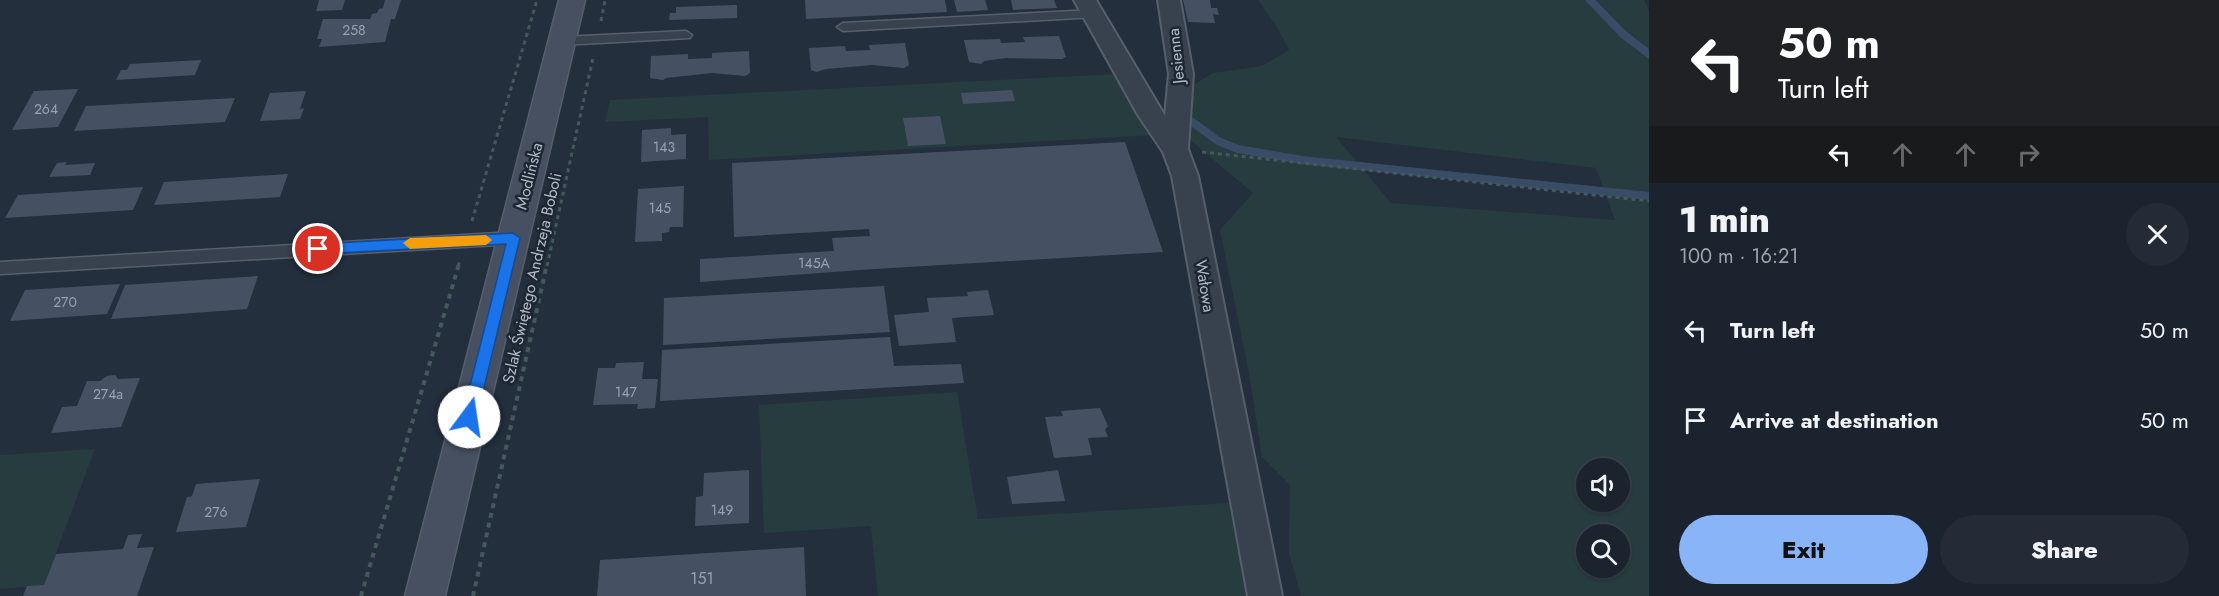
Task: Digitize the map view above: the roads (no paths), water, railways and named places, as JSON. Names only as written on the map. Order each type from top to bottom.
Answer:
[{"type":"main road","name":"Modlińska","points":[[425,596],[572,0]]},
{"type":"street","name":"Jesienna","points":[[1169,0],[1181,74],[1175,148]]},
{"type":"street","name":"Wałowa","points":[[1089,7],[1147,109],[1175,148],[1192,204],[1210,315],[1265,596]]},
{"type":"lane","points":[[843,27],[1089,7]]},
{"type":"lane","points":[[562,41],[686,35]]},
{"type":"lane","points":[[0,268],[513,238]]},
{"type":"waterway","points":[[1590,0],[1623,34],[1649,54]]},
{"type":"waterway","points":[[1191,121],[1218,141],[1238,149],[1302,160],[1649,196]]}]
